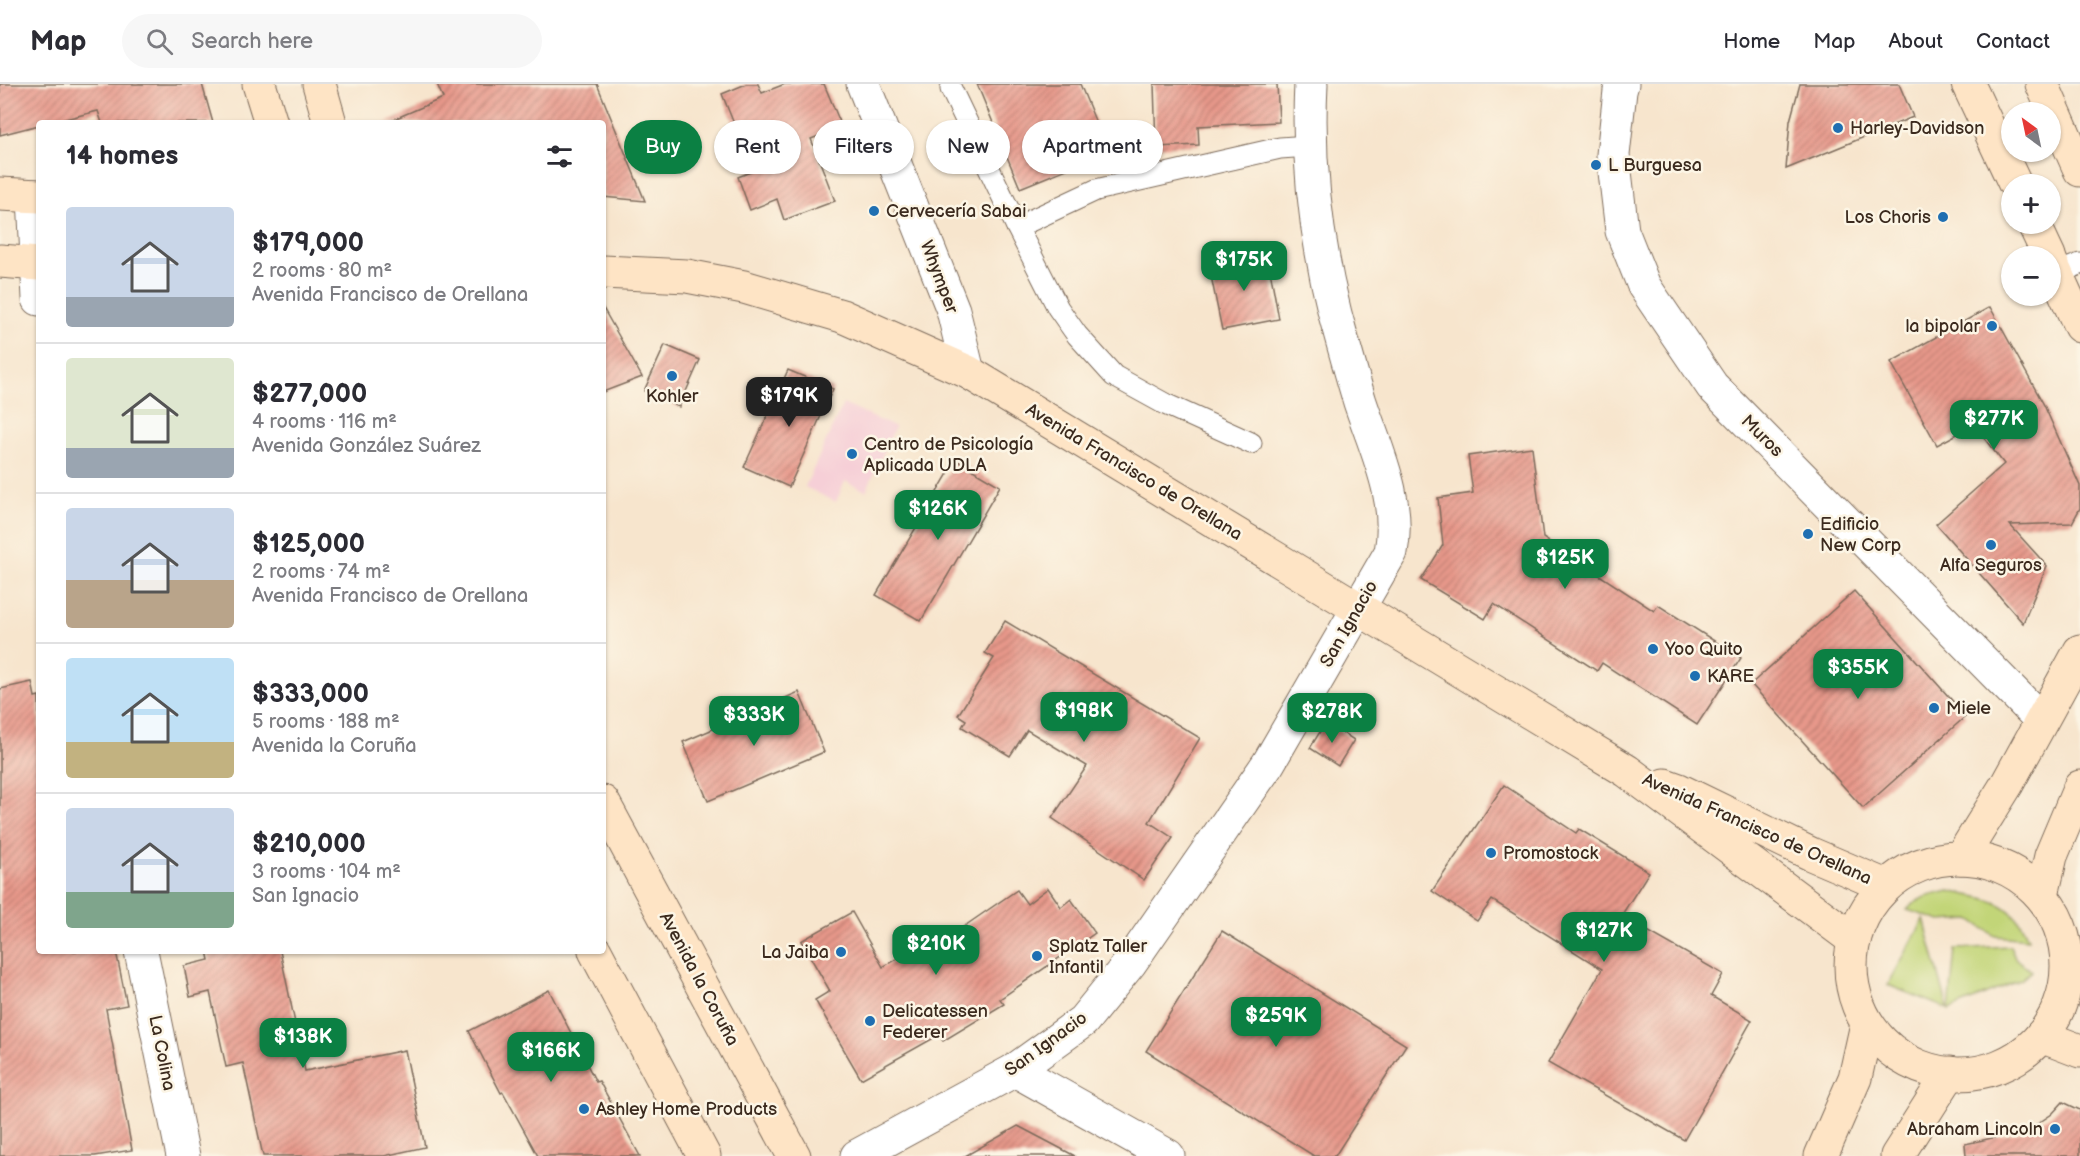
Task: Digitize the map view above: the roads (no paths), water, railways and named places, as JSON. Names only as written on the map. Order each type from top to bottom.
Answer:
[{"type":"main road","points":[[259,84],[271,120]]},
{"type":"main road","points":[[319,84],[329,120]]},
{"type":"main road","points":[[1968,84],[2010,174]]},
{"type":"main road","points":[[2042,84],[2080,170]]},
{"type":"main road","points":[[0,194],[36,196]]},
{"type":"main road","points":[[0,261],[36,264]]},
{"type":"main road","points":[[2061,269],[2080,326]]},
{"type":"main road","name":"Avenida Francisco de Orellana","points":[[606,272],[687,276],[754,290],[842,316],[968,372],[1627,771],[1854,940]]},
{"type":"main road","points":[[1961,858],[2007,784],[2080,651]]},
{"type":"main road","name":"Avenida Francisco de Orellana","points":[[1627,771],[1679,790],[1811,854],[1886,886]]},
{"type":"main road","points":[[2042,895],[2051,856],[2080,786]]},
{"type":"main road","name":"Avenida la Coruña","points":[[606,808],[794,1156]]},
{"type":"main road","points":[[1961,858],[1991,862],[2019,875],[2042,895],[2054,913],[2062,933],[2073,980],[2041,1036],[2015,1058],[1984,1071],[1950,1073],[1930,1070],[1912,1063],[1894,1053],[1880,1040],[1867,1024],[1857,1005],[1850,962],[1861,920],[1872,902],[1886,886],[1908,870],[1934,861],[1961,858]]},
{"type":"main road","points":[[597,954],[704,1156]]},
{"type":"main road","points":[[1821,1156],[1855,1078],[1867,1024]]},
{"type":"main road","points":[[2041,1036],[2080,1051]]},
{"type":"main road","points":[[1897,1156],[1950,1073]]},
{"type":"street","name":"Whymper","points":[[863,84],[953,310],[968,372]]},
{"type":"street","name":"San Ignacio","points":[[857,1156],[1015,1070],[1083,1021],[1130,963],[1269,764],[1391,552],[1394,536],[1393,520],[1386,478],[1360,402],[1335,312],[1314,209],[1309,146],[1311,84]]},
{"type":"street","name":"Muros","points":[[1623,84],[1620,92],[1613,155],[1622,231],[1644,286],[1712,386],[2041,720]]},
{"type":"street","name":"La Colina","points":[[142,954],[183,1156]]},
{"type":"street","points":[[1015,1070],[1168,1156]]},
{"type":"lane","points":[[951,89],[1058,308],[1077,335],[1114,376],[1165,404],[1251,443]]},
{"type":"lane","points":[[1017,227],[1096,190],[1280,148],[1309,146]]},
{"type":"place","name":"Harley-Davidson","points":[[1838,128]]},
{"type":"place","name":"L Burguesa","points":[[1596,165]]},
{"type":"place","name":"Cervecería Sabai","points":[[874,211]]},
{"type":"place","name":"Los Choris","points":[[1943,217]]},
{"type":"place","name":"la bipolar","points":[[1992,326]]},
{"type":"place","name":"Kohler","points":[[672,376]]},
{"type":"place","name":"Centro de Psicología Aplicada UDLA","points":[[852,454]]},
{"type":"place","name":"Edificio New Corp","points":[[1808,534]]},
{"type":"place","name":"Alfa Seguros","points":[[1991,545]]},
{"type":"place","name":"Yoo Quito","points":[[1653,649]]},
{"type":"place","name":"KARE","points":[[1695,676]]},
{"type":"place","name":"Miele","points":[[1934,708]]},
{"type":"place","name":"Promostock","points":[[1491,853]]},
{"type":"place","name":"La Jaiba","points":[[841,952]]},
{"type":"place","name":"Splatz Taller Infantil","points":[[1037,956]]},
{"type":"place","name":"Delicatessen Federer","points":[[870,1021]]},
{"type":"place","name":"Ashley Home Products","points":[[584,1109]]},
{"type":"place","name":"Abraham Lincoln","points":[[2055,1129]]}]
